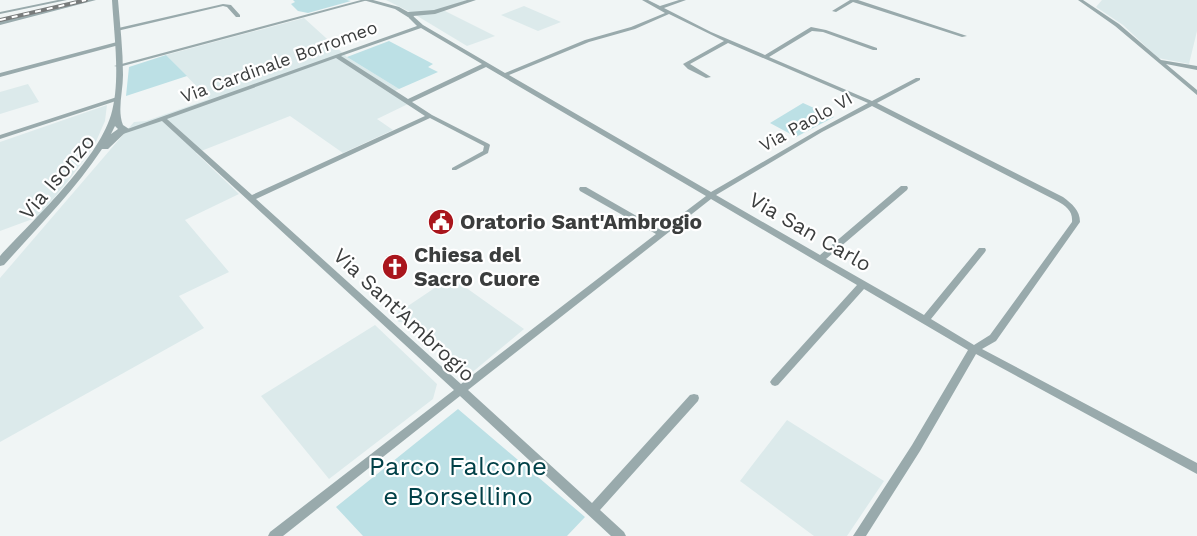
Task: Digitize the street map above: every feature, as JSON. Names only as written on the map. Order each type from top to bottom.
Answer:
[{"type":"street","points":[[0,13],[65,0]]},
{"type":"street","points":[[0,23],[94,0]]},
{"type":"street","name":"Via Isonzo","points":[[0,262],[68,186],[107,133],[115,116],[117,29],[115,0]]},
{"type":"street","points":[[202,0],[206,6]]},
{"type":"street","points":[[360,0],[391,6]]},
{"type":"street","points":[[117,66],[367,0]]},
{"type":"street","points":[[380,0],[412,15],[443,10],[473,0]]},
{"type":"street","points":[[644,0],[728,42],[872,103],[1060,199],[1077,215],[1076,222],[1043,271],[993,338],[974,350],[860,536]]},
{"type":"street","points":[[659,8],[684,0]]},
{"type":"street","points":[[834,10],[853,0],[964,36]]},
{"type":"street","points":[[1080,0],[1117,25],[1197,93]]},
{"type":"street","points":[[117,29],[223,5],[228,5],[238,16]]},
{"type":"street","points":[[505,75],[587,41],[633,28],[668,13]]},
{"type":"street","name":"Via San Carlo","points":[[412,15],[421,26],[974,350],[1197,469]]},
{"type":"street","name":"Via Cardinale Borromeo","points":[[121,130],[164,119],[421,26]]},
{"type":"street","points":[[765,57],[811,29],[824,31],[875,49]]},
{"type":"street","points":[[708,77],[686,64],[728,42]]},
{"type":"street","points":[[0,75],[117,44]]},
{"type":"street","points":[[338,57],[430,116],[488,147],[484,153],[454,169]]},
{"type":"street","points":[[1159,60],[1197,68]]},
{"type":"street","points":[[409,101],[487,64]]},
{"type":"street","name":"Via Paolo VI","points":[[711,195],[752,169],[918,79]]},
{"type":"street","points":[[0,137],[117,99]]},
{"type":"street","name":"Via Isonzo","points":[[0,270],[81,180],[106,144],[121,130],[115,116]]},
{"type":"street","points":[[252,198],[430,116]]},
{"type":"street","name":"Via Sant'Ambrogio","points":[[164,119],[620,536]]},
{"type":"street","points":[[107,133],[121,130]]},
{"type":"street","points":[[821,259],[904,188]]},
{"type":"street","points":[[583,189],[661,234]]},
{"type":"street","points":[[274,536],[711,195]]},
{"type":"street","points":[[925,321],[982,250]]},
{"type":"street","points":[[775,382],[863,284]]},
{"type":"street","points":[[592,511],[694,398]]},
{"type":"shaded area","points":[[386,0],[467,0],[441,9],[495,36],[467,46]]},
{"type":"shaded area","points":[[1102,0],[1197,0],[1197,31],[1189,64],[1158,58],[1123,25],[1096,7]]},
{"type":"shaded area","points":[[524,6],[561,22],[538,31],[501,15]]},
{"type":"shaded area","points":[[304,18],[347,57],[399,89],[390,93],[408,104],[377,119],[393,130],[343,153],[290,116],[196,153],[239,194],[185,220],[229,272],[179,296],[204,328],[0,442],[0,278],[134,122],[146,121],[209,99],[166,55]]},
{"type":"shaded area","points":[[28,84],[39,102],[0,114],[0,92]]},
{"type":"shaded area","points":[[107,105],[105,121],[94,146],[38,217],[0,231],[0,142]]},
{"type":"shaded area","points":[[451,277],[524,329],[469,375],[409,322],[399,322],[393,316]]},
{"type":"shaded area","points":[[375,325],[437,384],[433,399],[329,479],[261,396]]},
{"type":"shaded area","points":[[787,420],[884,481],[847,536],[814,536],[740,481]]},
{"type":"green space","points":[[293,0],[351,1],[308,13],[298,11],[291,4],[295,2]]},
{"type":"green space","points":[[389,41],[433,64],[428,67],[438,72],[399,89],[347,57]]},
{"type":"green space","points":[[166,55],[187,76],[126,96],[129,67]]},
{"type":"green space","points":[[803,103],[834,117],[796,137],[770,123]]},
{"type":"green space","name":"Parco Falcone e Borsellino","points":[[458,409],[585,517],[567,536],[363,536],[336,507]]},
{"type":"railway","points":[[0,20],[86,0]]},
{"type":"place","name":"Oratorio Sant'Ambrogio","points":[[441,222]]},
{"type":"place","name":"Chiesa del Sacro Cuore","points":[[395,267]]}]
